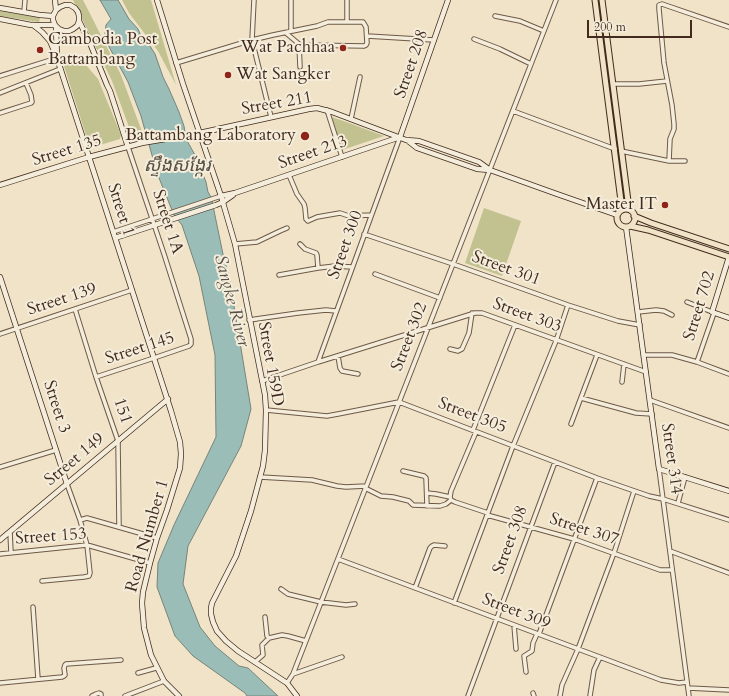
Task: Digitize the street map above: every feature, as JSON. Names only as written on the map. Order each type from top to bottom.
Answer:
[{"type":"main road","points":[[595,0],[622,201],[618,213],[618,222],[621,225],[648,230],[729,257]]},
{"type":"main road","points":[[602,0],[630,210],[634,216],[651,223],[729,250]]},
{"type":"main road","points":[[618,213],[626,209],[630,210]]},
{"type":"main road","points":[[628,226],[634,221],[634,216]]},
{"type":"street","points":[[24,12],[25,0]]},
{"type":"street","points":[[55,0],[56,10]]},
{"type":"street","points":[[0,19],[55,26],[64,31],[69,31],[77,26],[79,21],[78,12],[70,0]]},
{"type":"street","name":"Street 159D","points":[[157,0],[197,133],[221,196],[235,244],[265,395],[265,450],[260,477],[251,511],[236,556],[217,593],[211,608],[211,614],[217,630],[230,645],[287,683],[297,696]]},
{"type":"street","points":[[254,0],[252,40],[270,117]]},
{"type":"street","points":[[291,0],[291,31]]},
{"type":"street","points":[[347,0],[347,21]]},
{"type":"street","name":"Street 208","points":[[400,137],[448,0]]},
{"type":"street","name":"Street 302","points":[[287,683],[293,674],[306,641],[556,0]]},
{"type":"street","points":[[669,161],[670,139],[674,129],[674,124],[664,63],[659,5],[662,4],[729,27]]},
{"type":"street","points":[[55,26],[53,16],[56,10],[65,5],[70,5],[75,8]]},
{"type":"street","points":[[0,8],[53,16]]},
{"type":"street","points":[[495,16],[520,21],[544,31]]},
{"type":"street","name":"Street 1A","points":[[79,21],[110,91],[191,344]]},
{"type":"street","points":[[176,63],[252,40],[317,26],[328,22],[363,22],[366,27],[367,43],[364,46],[299,44],[286,33]]},
{"type":"street","points":[[0,76],[57,58],[50,41],[42,32],[31,24]]},
{"type":"street","name":"Street 1","points":[[55,26],[57,58],[60,69],[168,399]]},
{"type":"street","points":[[367,36],[434,40]]},
{"type":"street","points":[[474,39],[500,49],[531,64]]},
{"type":"street","points":[[299,44],[300,67]]},
{"type":"street","points":[[0,93],[60,69]]},
{"type":"street","points":[[351,119],[360,77]]},
{"type":"street","points":[[613,84],[639,84],[667,81]]},
{"type":"street","points":[[0,113],[32,102],[26,83]]},
{"type":"street","name":"Street 211","points":[[142,143],[317,108],[327,110],[406,140],[419,141],[479,162],[490,170],[557,194],[618,213]]},
{"type":"street","points":[[327,110],[342,157]]},
{"type":"street","points":[[513,111],[615,149]]},
{"type":"street","name":"Street 213","points":[[152,219],[214,198],[235,193],[400,137]]},
{"type":"street","name":"Street 300","points":[[318,362],[400,137]]},
{"type":"street","name":"Street 135","points":[[0,185],[89,157],[142,143]]},
{"type":"street","points":[[621,151],[669,161],[684,161]]},
{"type":"street","points":[[289,175],[297,194],[304,204],[306,219],[308,221],[316,217],[340,213],[349,216],[371,215]]},
{"type":"street","name":"Street 213","points":[[115,238],[216,205],[223,202],[235,193]]},
{"type":"street","points":[[113,232],[152,219]]},
{"type":"street","name":"Street 314","points":[[628,226],[689,696]]},
{"type":"street","points":[[235,244],[257,242],[286,228]]},
{"type":"street","name":"Street 301","points":[[364,234],[453,264],[568,306],[618,321],[640,325]]},
{"type":"street","points":[[300,244],[304,249],[316,253],[318,268]]},
{"type":"street","name":"Street 702","points":[[697,362],[729,257]]},
{"type":"street","points":[[279,275],[335,266],[352,267]]},
{"type":"street","points":[[375,274],[440,298]]},
{"type":"street","name":"Street 3","points":[[0,277],[87,545],[89,576],[42,581]]},
{"type":"street","name":"Street 139","points":[[0,334],[132,290]]},
{"type":"street","points":[[687,302],[729,318]]},
{"type":"street","points":[[454,603],[513,446],[556,341],[568,306]]},
{"type":"street","name":"151","points":[[75,309],[118,441],[119,526]]},
{"type":"street","points":[[249,320],[298,313],[336,310]]},
{"type":"street","points":[[638,312],[656,310],[664,311],[672,315]]},
{"type":"street","points":[[450,349],[458,351],[462,349],[469,333],[472,313]]},
{"type":"street","name":"Street 303","points":[[262,381],[472,313],[482,314],[515,325],[556,341],[646,372]]},
{"type":"street","points":[[260,477],[312,480],[342,487],[365,487],[381,496],[406,500],[413,505],[440,506],[446,504],[450,499],[515,325]]},
{"type":"street","name":"Street 145","points":[[96,376],[154,358],[191,344]]},
{"type":"street","points":[[644,355],[672,355],[697,362],[729,374]]},
{"type":"street","points":[[338,356],[340,368],[342,370],[358,374]]},
{"type":"street","points":[[571,424],[598,356]]},
{"type":"street","points":[[622,382],[624,364]]},
{"type":"street","points":[[581,398],[629,412],[652,414]]},
{"type":"street","name":"Street 149","points":[[0,540],[168,399]]},
{"type":"street","name":"Road Number 1","points":[[168,399],[179,435],[181,460],[180,468],[150,563],[143,592],[143,616],[147,641],[156,668],[164,681],[179,696]]},
{"type":"street","points":[[650,400],[729,428]]},
{"type":"street","points":[[266,410],[327,416],[399,402]]},
{"type":"street","name":"Street 305","points":[[399,402],[597,478],[649,496],[663,498],[729,520]]},
{"type":"street","points":[[0,467],[56,450]]},
{"type":"street","name":"Street 308","points":[[468,696],[555,462]]},
{"type":"street","points":[[659,469],[729,491]]},
{"type":"street","points":[[403,471],[426,478],[427,506]]},
{"type":"street","points":[[678,503],[685,477]]},
{"type":"street","points":[[526,672],[524,656],[532,651],[597,478]]},
{"type":"street","points":[[560,696],[562,685],[578,649],[614,553],[634,491]]},
{"type":"street","name":"Street 307","points":[[427,494],[436,494],[488,514],[574,539],[660,570],[672,570]]},
{"type":"street","points":[[80,520],[88,518],[157,538]]},
{"type":"street","points":[[10,532],[11,553]]},
{"type":"street","name":"Street 153","points":[[0,554],[87,545],[150,563]]},
{"type":"street","points":[[415,588],[430,548],[434,545],[445,546]]},
{"type":"street","points":[[670,551],[729,573]]},
{"type":"street","name":"Street 309","points":[[338,559],[661,680],[679,683],[687,682]]},
{"type":"street","points":[[281,589],[288,594],[321,602],[355,604]]},
{"type":"street","points":[[33,607],[38,679]]},
{"type":"street","points":[[265,617],[267,636],[269,638]]},
{"type":"street","points":[[514,625],[516,649]]},
{"type":"street","points":[[255,662],[263,655],[262,645],[269,638],[288,636],[306,641]]},
{"type":"street","points":[[293,674],[342,657]]},
{"type":"street","points":[[590,696],[594,670],[600,657]]},
{"type":"street","points":[[0,683],[64,676],[64,668],[66,664],[120,660]]},
{"type":"street","points":[[138,673],[156,668]]},
{"type":"street","points":[[125,696],[164,681]]},
{"type":"street","points":[[688,688],[729,690]]},
{"type":"street","points":[[92,696],[99,693],[101,696]]},
{"type":"shaded area","points":[[73,0],[83,0],[121,75],[144,137],[129,127],[112,81]]},
{"type":"shaded area","points":[[122,0],[151,0],[176,85],[158,51],[129,13]]},
{"type":"shaded area","points":[[0,11],[40,18],[39,22],[0,16]]},
{"type":"shaded area","points":[[72,56],[80,58],[98,79],[121,135],[120,139],[90,148],[64,66],[64,59]]},
{"type":"shaded area","points":[[332,117],[349,123],[384,136],[342,150]]},
{"type":"shaded area","points":[[484,208],[521,221],[502,276],[465,263]]},
{"type":"water","points":[[100,0],[118,0],[129,19],[138,29],[142,38],[155,54],[163,77],[179,112],[184,126],[186,139],[195,155],[206,182],[208,192],[214,199],[212,201],[229,276],[251,409],[241,446],[188,546],[183,584],[200,627],[215,646],[239,666],[248,668],[278,696],[247,696],[245,693],[193,656],[175,636],[157,587],[158,563],[174,525],[216,437],[215,355],[199,276],[182,225],[174,215],[157,173],[141,116],[128,82],[107,43],[105,34],[106,25],[111,19]]},
{"type":"place","name":"Wat Pachhaa","points":[[343,48]]},
{"type":"place","name":"Cambodia Post Battambang","points":[[40,50]]},
{"type":"place","name":"Wat Sangker","points":[[228,75]]},
{"type":"place","name":"Battambang Laboratory","points":[[305,136]]},
{"type":"place","name":"Master IT","points":[[665,205]]},
{"type":"water label","name":"ស្ទឹងសង្កែរ","points":[[177,167]]},
{"type":"water label","name":"Sangke River","points":[[231,301]]}]
